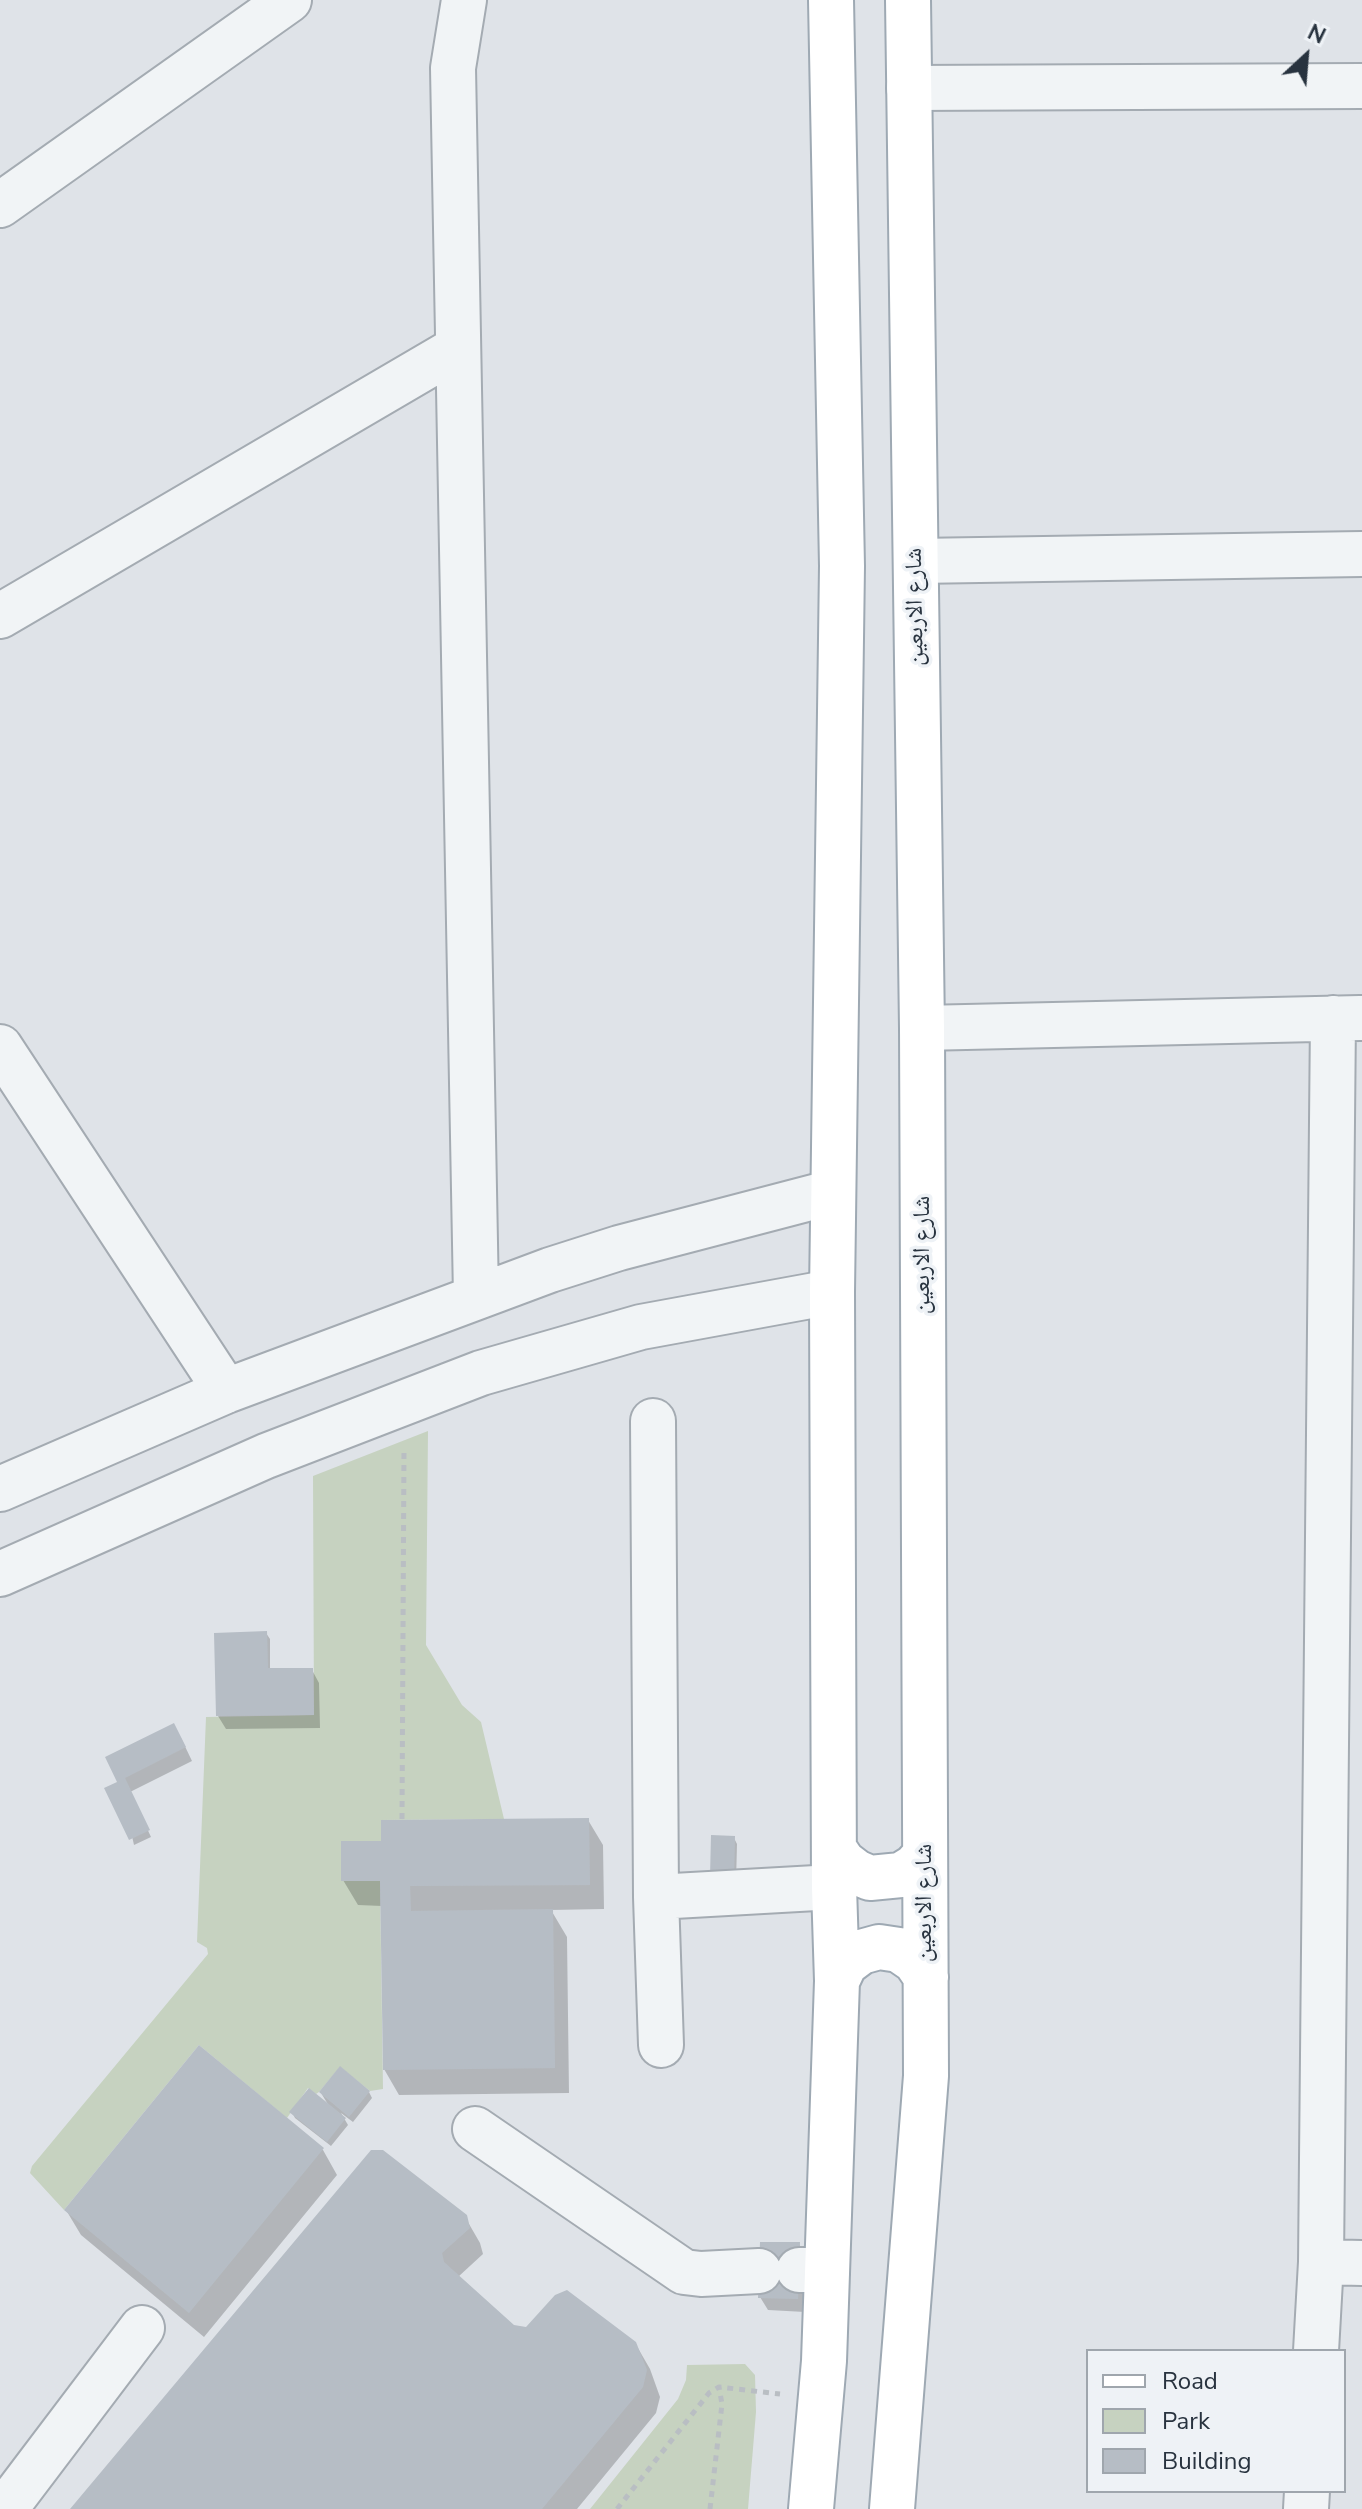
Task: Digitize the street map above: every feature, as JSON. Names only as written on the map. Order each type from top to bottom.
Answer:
[{"type":"main road","points":[[811,2509],[821,2398],[795,2270],[837,1981],[832,1292],[842,566],[831,0]]},
{"type":"main road","name":"شارع الاربعين","points":[[892,2509],[926,2076],[922,1028],[908,0]]},
{"type":"main road","points":[[834,1868],[843,1862],[870,1878],[901,1875],[925,1855]]},
{"type":"main road","points":[[837,1981],[845,1964],[861,1952],[879,1947],[899,1950],[915,1961],[926,1977]]},
{"type":"street","points":[[464,0],[453,68],[476,1296]]},
{"type":"street","points":[[0,205],[262,8]]},
{"type":"street","points":[[909,88],[1362,86]]},
{"type":"street","points":[[0,616],[458,348]]},
{"type":"street","points":[[916,561],[1362,554]]},
{"type":"street","points":[[922,1028],[1347,1018],[1342,2262],[1317,2349]]},
{"type":"street","points":[[0,1047],[226,1391]]},
{"type":"street","points":[[0,1489],[226,1391],[476,1296],[619,1248],[833,1192]]},
{"type":"street","points":[[0,1574],[266,1456],[404,1402],[561,1348],[641,1327],[832,1292]]},
{"type":"street","points":[[653,1421],[656,1897],[661,2045]]},
{"type":"street","points":[[656,1897],[834,1868]]},
{"type":"street","points":[[475,2129],[684,2272],[795,2270]]},
{"type":"street","points":[[5,2509],[142,2328]]},
{"type":"path","points":[[402,1819],[404,1402]]},
{"type":"path","points":[[617,2509],[709,2393],[719,2387],[821,2398]]},
{"type":"path","points":[[710,2509],[722,2404],[719,2387]]},
{"type":"green space","points":[[428,1431],[426,1645],[462,1705],[481,1722],[504,1819],[381,1820],[381,1841],[341,1842],[341,1880],[380,1881],[383,2089],[370,2091],[340,2067],[316,2094],[308,2088],[287,2118],[199,2045],[64,2210],[30,2173],[32,2166],[208,1954],[207,1948],[197,1942],[206,1717],[314,1715],[313,1476]]},
{"type":"green space","points":[[745,2364],[755,2375],[756,2412],[748,2509],[590,2509],[678,2399],[686,2380],[687,2365]]},
{"type":"building","points":[[267,1631],[268,1668],[313,1668],[314,1715],[216,1716],[214,1633]]},
{"type":"building","points":[[174,1723],[186,1747],[125,1778],[150,1830],[129,1840],[104,1788],[117,1782],[105,1757]]},
{"type":"building","points":[[589,1818],[590,1885],[410,1886],[411,1911],[553,1909],[555,2068],[383,2070],[380,1881],[341,1881],[341,1841],[381,1841],[381,1820]]},
{"type":"building","points":[[711,1835],[735,1836],[734,1878],[710,1877]]},
{"type":"building","points":[[199,2045],[324,2148],[189,2313],[64,2210]]},
{"type":"building","points":[[340,2066],[370,2091],[349,2117],[319,2092]]},
{"type":"building","points":[[309,2088],[346,2118],[327,2142],[289,2112]]},
{"type":"building","points":[[371,2150],[383,2150],[467,2215],[470,2228],[442,2253],[444,2262],[514,2325],[526,2327],[555,2295],[567,2290],[636,2342],[647,2370],[643,2387],[542,2509],[70,2509]]},
{"type":"building","points":[[760,2242],[800,2242],[798,2299],[758,2298]]}]
